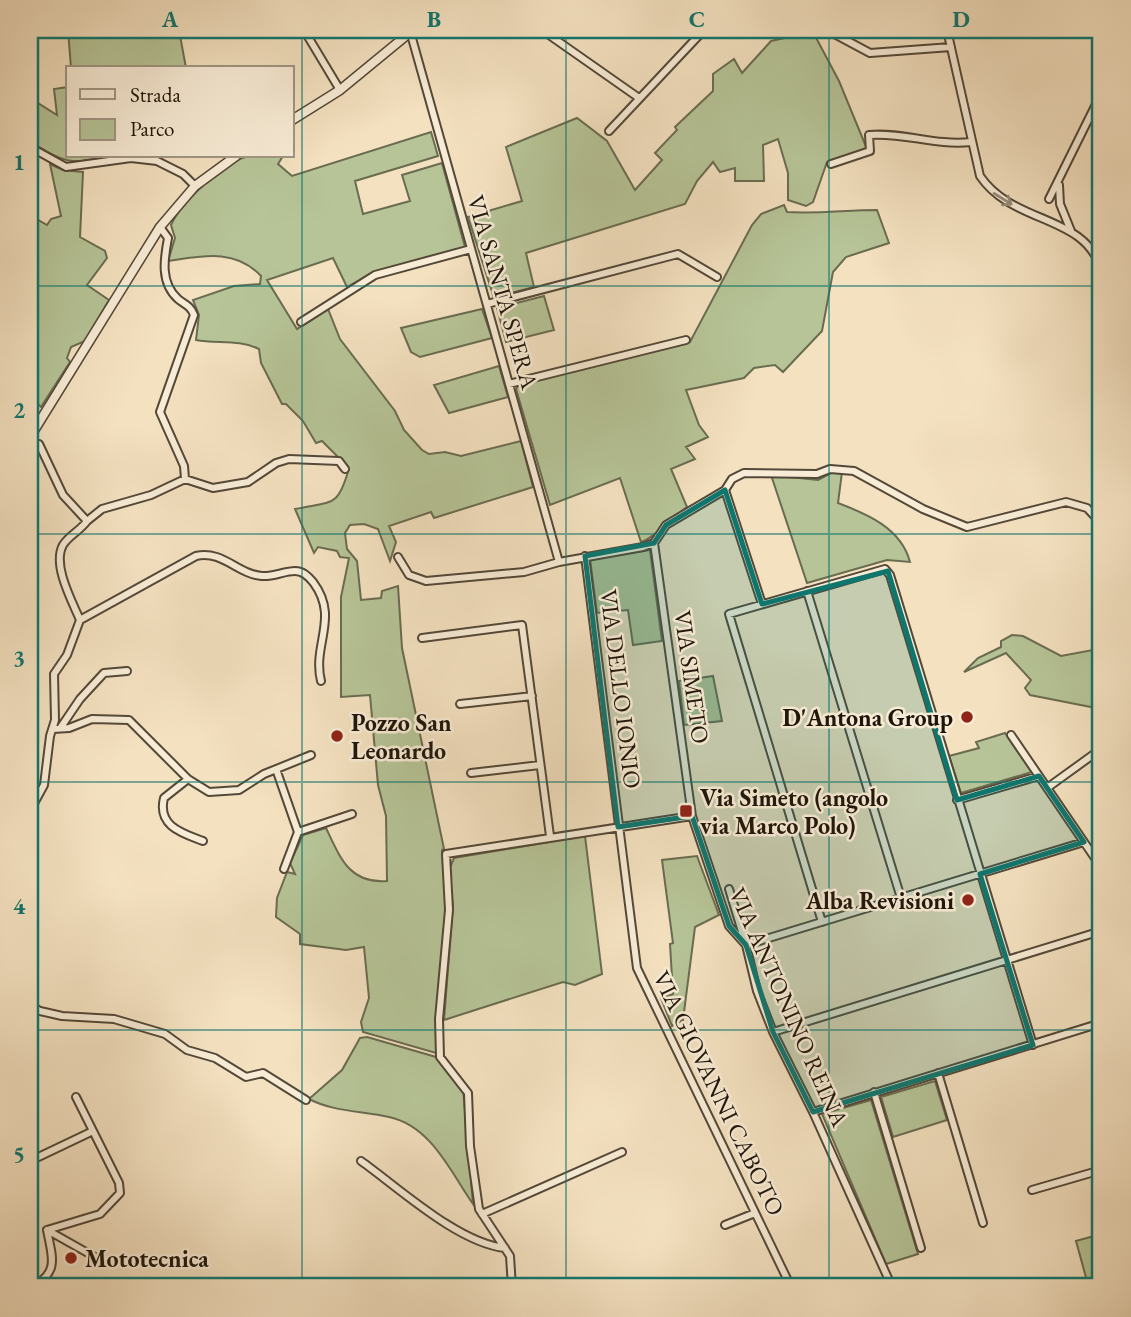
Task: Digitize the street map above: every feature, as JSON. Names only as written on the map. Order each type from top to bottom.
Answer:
[{"type":"street","points":[[304,30],[340,90]]},
{"type":"street","points":[[542,30],[639,98]]},
{"type":"street","points":[[609,131],[704,30]]},
{"type":"street","points":[[827,30],[870,53],[951,47]]},
{"type":"street","points":[[947,30],[979,176],[989,189],[1022,210],[1081,236],[1094,249],[1101,270]]},
{"type":"street","points":[[294,119],[340,90],[411,31]]},
{"type":"street","name":"VIA SANTA SPERA","points":[[411,31],[559,562]]},
{"type":"street","points":[[1049,199],[1101,94]]},
{"type":"street","points":[[831,164],[870,151],[869,135],[888,133],[945,145],[971,142]]},
{"type":"street","points":[[30,147],[66,167],[131,158],[157,161],[183,174],[195,186]]},
{"type":"street","points":[[31,435],[160,227],[195,186],[233,158]]},
{"type":"street","points":[[1059,180],[1060,204],[1071,232]]},
{"type":"street","points":[[160,227],[168,238],[164,272],[178,299],[187,303],[194,315],[160,412],[184,466],[185,479]]},
{"type":"street","points":[[301,322],[374,275],[471,249]]},
{"type":"street","points":[[487,304],[678,254],[717,277]]},
{"type":"street","points":[[509,384],[686,340]]},
{"type":"street","points":[[39,444],[63,495],[87,521]]},
{"type":"street","points":[[30,838],[33,801],[44,785],[56,729],[54,674],[67,655],[80,620],[60,558],[63,545],[102,509],[151,495],[185,479],[213,488],[248,482],[276,463],[299,458],[339,461],[345,469]]},
{"type":"street","points":[[398,557],[409,575],[426,581],[524,572],[585,556],[654,543],[666,525],[725,490],[732,479],[744,473],[817,474],[830,469],[854,471],[923,509],[967,527],[1066,502],[1087,508],[1101,523]]},
{"type":"street","points":[[725,490],[762,604]]},
{"type":"street","name":"VIA SIMETO","points":[[654,543],[691,816]]},
{"type":"street","points":[[80,620],[196,556],[210,553],[261,576],[296,571],[307,575],[320,591],[326,611],[326,628],[318,660],[321,681]]},
{"type":"street","name":"VIA DELLO IONIO","points":[[585,556],[618,827]]},
{"type":"street","points":[[822,922],[729,614],[885,569],[890,575],[1033,1045]]},
{"type":"street","points":[[807,591],[901,898]]},
{"type":"street","points":[[422,638],[522,625],[550,836]]},
{"type":"street","points":[[56,729],[104,673],[127,671]]},
{"type":"street","points":[[460,704],[531,696]]},
{"type":"street","points":[[56,729],[92,719],[129,720],[188,779],[209,792],[232,792],[276,769],[311,755]]},
{"type":"street","points":[[1010,735],[1101,867]]},
{"type":"street","points":[[1047,788],[1101,749]]},
{"type":"street","points":[[471,774],[540,765]]},
{"type":"street","points":[[276,769],[298,832],[284,869]]},
{"type":"street","points":[[957,800],[1039,776]]},
{"type":"street","points":[[188,779],[164,799],[164,818],[173,828],[203,841]]},
{"type":"street","points":[[298,832],[352,814]]},
{"type":"street","points":[[512,1287],[513,1264],[482,1214],[470,1146],[468,1093],[440,1056],[439,1019],[449,909],[446,854],[691,816]]},
{"type":"street","name":"VIA ANTONINO REINA","points":[[691,816],[729,926],[746,945],[757,991],[773,1032],[813,1112],[892,1287]]},
{"type":"street","name":"VIA GIOVANNI CABOTO","points":[[618,827],[637,968],[791,1287]]},
{"type":"street","points":[[729,889],[746,945],[1084,842]]},
{"type":"street","points":[[773,1032],[1101,931]]},
{"type":"street","points":[[30,1005],[40,1011],[62,1016],[114,1019],[164,1034],[187,1050],[215,1058],[246,1077],[263,1073],[306,1100]]},
{"type":"street","points":[[813,1112],[1101,1023]]},
{"type":"street","points":[[938,1073],[983,1223]]},
{"type":"street","points":[[874,1092],[921,1248]]},
{"type":"street","points":[[47,1230],[92,1218],[112,1204],[120,1193],[119,1183],[76,1097]]},
{"type":"street","points":[[30,1161],[93,1131]]},
{"type":"street","points":[[482,1214],[622,1152]]},
{"type":"street","points":[[361,1161],[462,1231],[488,1244],[505,1248]]},
{"type":"street","points":[[1032,1190],[1101,1170]]},
{"type":"street","points":[[725,1225],[755,1213]]},
{"type":"street","points":[[47,1230],[102,1261]]},
{"type":"street","points":[[30,1281],[32,1287],[46,1279],[53,1263],[47,1230]]},
{"type":"highlighted area","points":[[725,490],[762,604],[888,571],[957,800],[1039,776],[1084,842],[980,874],[1033,1045],[813,1112],[773,1032],[746,945],[729,926],[692,816],[618,827],[585,556],[654,543],[666,525]]},
{"type":"green space","points":[[68,30],[179,30],[186,66],[71,66]]},
{"type":"green space","points":[[813,32],[839,81],[867,149],[827,162],[813,202],[806,206],[788,200],[788,173],[778,139],[763,145],[764,181],[735,181],[735,168],[720,172],[713,162],[697,181],[685,204],[526,253],[534,287],[494,298],[468,217],[522,201],[506,147],[577,118],[607,141],[635,190],[662,160],[655,153],[677,130],[675,127],[713,91],[713,74],[734,59],[742,73],[771,41]]},
{"type":"green space","points":[[66,87],[66,158],[100,158],[69,160],[53,155],[30,141],[30,98],[57,115],[54,89]]},
{"type":"green space","points":[[431,132],[438,156],[355,181],[363,214],[410,201],[402,175],[442,163],[465,247],[374,272],[347,287],[333,258],[267,280],[297,329],[328,309],[340,339],[395,411],[404,430],[422,450],[429,454],[445,452],[461,456],[521,441],[533,487],[434,518],[431,512],[389,526],[396,542],[390,561],[378,529],[364,524],[350,525],[345,533],[347,549],[357,561],[361,600],[381,598],[382,591],[398,586],[402,648],[444,849],[446,911],[436,1053],[363,1032],[361,1022],[369,998],[364,947],[346,950],[300,944],[300,934],[276,917],[277,898],[287,872],[295,874],[290,863],[303,835],[326,828],[341,858],[355,873],[374,881],[387,881],[386,816],[378,785],[370,695],[341,697],[341,597],[349,558],[340,557],[337,551],[318,547],[314,553],[295,509],[332,500],[341,490],[349,468],[322,441],[316,443],[303,421],[286,404],[282,404],[261,363],[259,349],[236,343],[196,340],[199,315],[193,300],[234,286],[260,284],[261,276],[240,261],[218,256],[168,261],[175,238],[171,225],[184,206],[216,174],[242,158],[282,158],[278,164],[292,176]]},
{"type":"green space","points":[[50,164],[63,170],[83,172],[80,237],[105,251],[107,258],[87,285],[109,300],[85,341],[71,347],[67,358],[70,362],[41,407],[37,403],[33,406],[37,415],[30,426],[30,196],[35,218],[47,225],[51,219],[61,216]]},
{"type":"green space","points":[[784,205],[787,212],[877,210],[889,243],[846,257],[833,272],[822,331],[783,372],[775,365],[754,368],[744,378],[686,390],[699,425],[708,437],[686,447],[695,459],[671,469],[687,507],[657,532],[641,542],[620,478],[550,505],[516,389],[519,385],[690,342],[752,225],[761,214]]},
{"type":"green space","points":[[544,296],[554,330],[506,342],[497,308]]},
{"type":"green space","points":[[482,309],[492,338],[420,357],[411,352],[401,328]]},
{"type":"green space","points":[[499,366],[508,397],[449,413],[434,385]]},
{"type":"green space","points":[[842,472],[838,503],[860,512],[891,531],[906,550],[910,562],[887,560],[807,583],[771,475],[818,480],[831,473]]},
{"type":"green space","points":[[650,550],[662,641],[633,645],[628,610],[597,613],[590,559]]},
{"type":"green space","points":[[1012,635],[1023,636],[1061,656],[1098,649],[1101,654],[1101,709],[1030,695],[1025,688],[1031,680],[1006,653],[964,672],[978,658],[1001,647],[1001,641]]},
{"type":"green space","points":[[713,676],[722,721],[684,725],[679,681]]},
{"type":"green space","points":[[1005,733],[1032,772],[961,793],[949,756],[979,748],[976,742]]},
{"type":"green space","points":[[585,836],[602,974],[575,985],[563,982],[444,1020],[453,905],[449,870],[454,858]]},
{"type":"green space","points":[[697,856],[719,915],[695,927],[683,1020],[672,1026],[661,998],[673,994],[670,944],[673,943],[662,860]]},
{"type":"green space","points":[[367,1037],[436,1057],[463,1088],[473,1204],[438,1152],[417,1130],[389,1117],[338,1109],[309,1099],[342,1070],[360,1038]]},
{"type":"green space","points":[[935,1081],[947,1120],[893,1137],[881,1097]]},
{"type":"green space","points":[[871,1100],[918,1254],[886,1264],[822,1114]]},
{"type":"green space","points":[[1094,1236],[1101,1261],[1101,1277],[1087,1281],[1076,1241]]},
{"type":"place","name":"D'Antona Group","points":[[967,717]]},
{"type":"place","name":"Pozzo San Leonardo","points":[[337,736]]},
{"type":"place","name":"Via Simeto (angolo via Marco Polo)","points":[[686,811]]},
{"type":"place","name":"Alba Revisioni","points":[[968,900]]},
{"type":"place","name":"Mototecnica","points":[[71,1258]]}]
